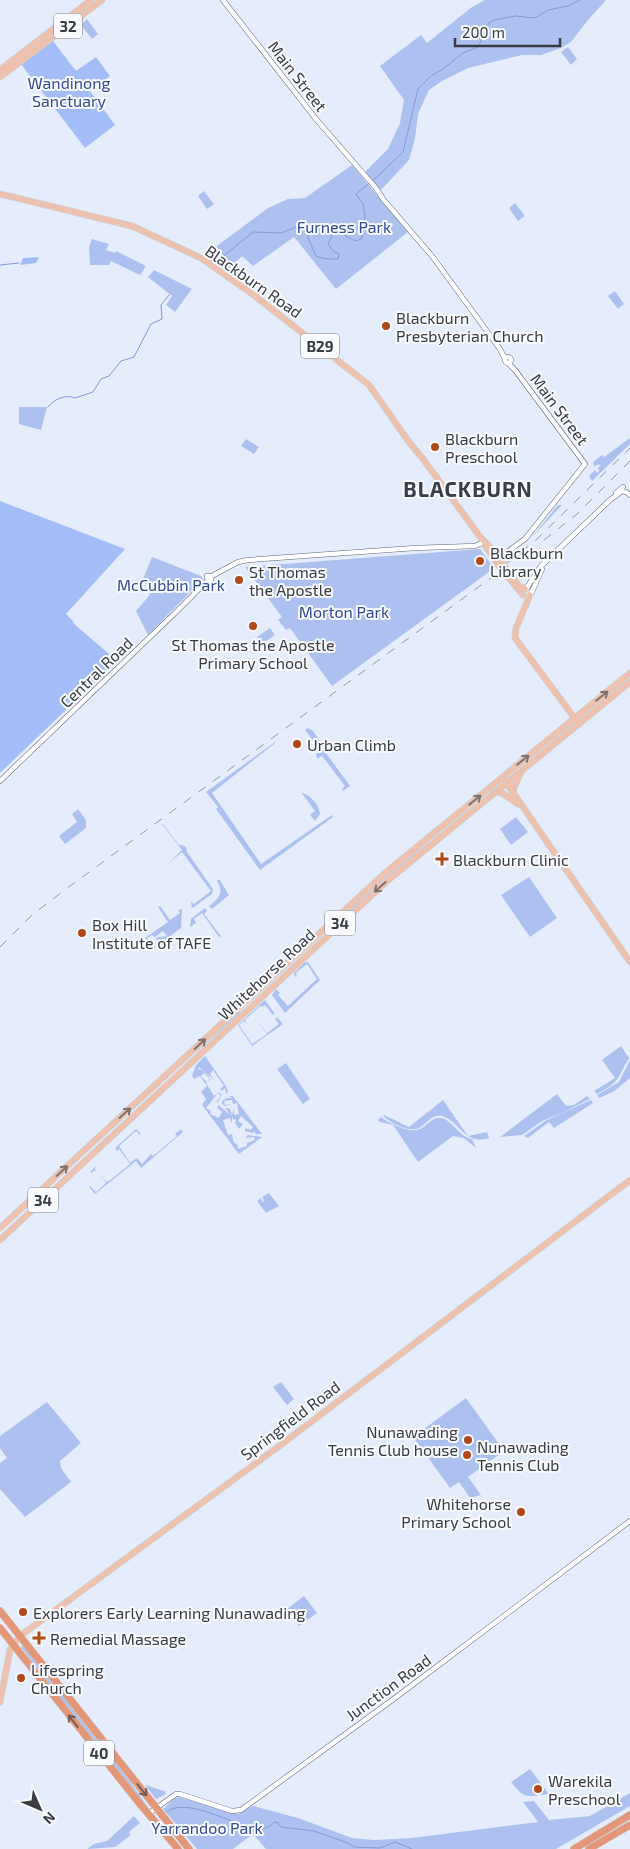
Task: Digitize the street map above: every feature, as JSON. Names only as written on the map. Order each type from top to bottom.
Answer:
[{"type":"highway","name":"40","points":[[0,1611],[189,1849]]},
{"type":"highway","name":"40","points":[[0,1628],[178,1849]]},
{"type":"highway","points":[[573,1849],[630,1815]]},
{"type":"highway","points":[[589,1849],[630,1825]]},
{"type":"highway","points":[[596,1849],[630,1825]]},
{"type":"main road","name":"32","points":[[0,77],[71,20],[91,0]]},
{"type":"main road","name":"32","points":[[0,70],[102,0]]},
{"type":"main road","name":"Blackburn Road","points":[[0,195],[132,226],[214,266],[361,377],[369,384],[497,559],[524,592]]},
{"type":"main road","points":[[524,592],[527,597],[530,595],[514,632],[518,642],[578,724]]},
{"type":"main road","points":[[524,592],[524,609]]},
{"type":"main road","name":"Whitehorse Road","points":[[0,1240],[439,829],[504,780],[630,673]]},
{"type":"main road","name":"Whitehorse Road","points":[[0,1228],[379,879],[425,844],[448,830],[495,792],[504,780],[521,770],[630,682]]},
{"type":"main road","points":[[513,794],[521,770]]},
{"type":"main road","points":[[504,780],[630,962]]},
{"type":"main road","points":[[495,792],[502,793],[523,809]]},
{"type":"main road","points":[[439,829],[441,831],[448,830]]},
{"type":"main road","points":[[157,1084],[166,1086]]},
{"type":"main road","name":"Springfield Road","points":[[0,1702],[8,1659],[13,1644],[20,1636],[270,1453],[630,1180]]},
{"type":"street","name":"Main Street","points":[[223,0],[295,94],[432,256],[515,370],[548,410],[585,464],[525,538],[497,559]]},
{"type":"street","points":[[524,592],[546,561],[610,500],[627,491]]},
{"type":"street","name":"Central Road","points":[[0,781],[132,655],[208,580],[208,576],[248,560],[465,545],[483,540]]},
{"type":"street","points":[[530,595],[538,573]]},
{"type":"street","name":"Junction Road","points":[[148,1814],[171,1796],[180,1794],[232,1811],[241,1810],[395,1698],[630,1521]]},
{"type":"green space","points":[[485,0],[606,0],[571,42],[561,48],[541,55],[522,55],[468,68],[429,90],[418,114],[415,139],[409,160],[381,190],[365,172],[388,149],[400,123],[404,100],[380,66],[421,35],[427,43],[472,7]]},
{"type":"green space","points":[[87,19],[98,34],[92,39],[81,25]]},
{"type":"green space","name":"Wandinong Sanctuary","points":[[53,41],[76,71],[96,57],[110,76],[90,91],[115,125],[85,148],[21,64]]},
{"type":"green space","points":[[568,47],[577,59],[571,65],[561,52]]},
{"type":"green space","name":"Furness Park","points":[[352,165],[408,232],[336,289],[294,237],[253,266],[242,256],[225,272],[206,257],[206,254],[268,208],[288,199],[305,198]]},
{"type":"green space","points":[[204,191],[214,204],[207,209],[198,196]]},
{"type":"green space","points":[[515,203],[525,216],[518,221],[509,208]]},
{"type":"green space","points":[[92,239],[109,244],[106,250],[115,253],[116,251],[146,266],[140,275],[111,261],[109,265],[90,265],[89,247]]},
{"type":"green space","points":[[39,257],[36,263],[20,265],[23,258]]},
{"type":"green space","points":[[154,270],[192,289],[175,312],[166,305],[172,296],[148,277]]},
{"type":"green space","points":[[615,291],[624,304],[618,309],[608,296]]},
{"type":"green space","points":[[19,407],[47,407],[41,430],[19,424]]},
{"type":"green space","points":[[630,438],[630,444],[592,481],[589,476],[595,470],[597,473],[599,471],[598,468],[601,464],[594,466],[593,462],[602,455],[604,457]]},
{"type":"green space","points":[[246,439],[259,447],[254,454],[241,446]]},
{"type":"green space","points":[[0,501],[125,549],[66,614],[73,623],[117,661],[0,773]]},
{"type":"green space","points":[[558,505],[562,505],[531,538]]},
{"type":"green space","name":"Morton Park","points":[[480,549],[493,567],[489,572],[332,686],[290,628],[286,630],[278,620],[282,617],[245,567]]},
{"type":"green space","name":"McCubbin Park","points":[[152,557],[201,576],[203,579],[148,635],[136,611],[148,597],[153,587],[145,583],[143,579]]},
{"type":"green space","points":[[270,628],[275,635],[262,644],[257,637]]},
{"type":"green space","points":[[308,728],[313,731],[320,741],[317,746],[305,730]]},
{"type":"green space","points":[[275,742],[212,793],[261,864],[332,815],[333,817],[260,870],[206,792]]},
{"type":"green space","points":[[324,749],[328,751],[326,753],[350,786],[343,791],[342,789],[345,786],[322,756],[317,759],[316,754]]},
{"type":"green space","points":[[301,792],[311,798],[318,806],[320,814],[315,821],[310,815],[315,811]]},
{"type":"green space","points":[[78,809],[86,820],[86,828],[65,844],[59,836],[77,822],[72,814]]},
{"type":"green space","points":[[516,817],[528,832],[511,845],[500,829]]},
{"type":"green space","points":[[162,824],[179,845],[186,847],[187,852],[213,889],[212,894],[192,908],[191,902],[194,904],[211,891],[182,852],[167,865],[182,850]]},
{"type":"green space","points":[[425,845],[311,945],[388,874]]},
{"type":"green space","points":[[529,877],[557,918],[530,937],[501,895]]},
{"type":"green space","points":[[219,879],[229,895],[212,909],[209,906],[218,898],[220,892],[217,881]]},
{"type":"green space","points":[[160,906],[170,920],[180,913],[178,910],[182,909],[181,928],[152,951],[146,943],[150,943],[155,947],[158,943],[157,939],[154,938],[167,936],[163,931],[155,937],[152,935],[147,938],[149,940],[147,942],[145,938],[168,922],[158,907]]},
{"type":"green space","points":[[205,908],[207,911],[204,914],[221,936],[219,937],[202,913],[194,919],[196,923],[190,927],[191,919]]},
{"type":"green space","points":[[305,962],[308,962],[320,980],[285,1013],[272,995],[276,989],[280,993],[278,995],[288,1006],[317,979],[307,964],[296,973],[297,977],[295,976],[294,973]]},
{"type":"green space","points":[[265,1000],[275,1014],[273,1015],[265,1005],[260,1006],[245,1020],[247,1024],[244,1021],[239,1025],[252,1044],[267,1034],[255,1018],[267,1033],[279,1024],[275,1019],[277,1017],[283,1024],[252,1046],[238,1025]]},
{"type":"green space","points":[[238,1012],[241,1012],[178,1068]]},
{"type":"green space","points":[[621,1046],[629,1058],[614,1083],[597,1094],[594,1091],[615,1078],[602,1060]]},
{"type":"green space","points":[[205,1056],[228,1091],[226,1094],[225,1088],[222,1091],[220,1089],[224,1086],[213,1070],[210,1074],[214,1080],[199,1067],[198,1070],[203,1071],[211,1080],[208,1081],[210,1079],[204,1073],[201,1076],[207,1082],[214,1096],[219,1092],[222,1095],[218,1102],[216,1102],[221,1096],[218,1093],[206,1108],[211,1111],[210,1114],[219,1118],[222,1112],[217,1108],[219,1105],[232,1117],[232,1122],[228,1123],[231,1122],[230,1118],[223,1120],[228,1135],[232,1134],[233,1141],[236,1144],[239,1143],[237,1144],[238,1149],[247,1146],[247,1143],[255,1140],[254,1137],[245,1138],[248,1135],[262,1137],[239,1154],[202,1105],[206,1099],[201,1092],[207,1086],[200,1076],[194,1079],[192,1076],[196,1065]]},
{"type":"green space","points":[[630,1060],[630,1078],[613,1092],[599,1098],[597,1095],[619,1082]]},
{"type":"green space","points":[[286,1063],[310,1099],[303,1104],[277,1069]]},
{"type":"green space","points":[[557,1094],[566,1106],[574,1105],[587,1096],[590,1099],[542,1121],[522,1135],[500,1137]]},
{"type":"green space","points":[[228,1096],[233,1096],[262,1134],[256,1134],[254,1131],[253,1133],[245,1131],[245,1128],[251,1130],[253,1127],[241,1116],[238,1121],[243,1124],[239,1129],[235,1123],[236,1119],[234,1120],[225,1108],[230,1109],[232,1115],[234,1109],[234,1115],[239,1114],[237,1103],[233,1104],[232,1100],[224,1101],[225,1105],[231,1104],[225,1106],[222,1104],[222,1101],[227,1098],[233,1098]]},
{"type":"green space","points":[[443,1100],[468,1136],[448,1119],[438,1115],[415,1129],[395,1124],[383,1116],[409,1127]]},
{"type":"green space","points":[[591,1100],[593,1103],[554,1128],[549,1122],[528,1138],[524,1136],[545,1121]]},
{"type":"green space","points":[[381,1117],[394,1125],[411,1130],[420,1129],[437,1118],[444,1119],[467,1138],[472,1139],[476,1148],[464,1138],[453,1136],[418,1162],[393,1125],[378,1120]]},
{"type":"green space","points":[[136,1129],[140,1135],[136,1131],[119,1146],[130,1163],[137,1158],[142,1164],[151,1154],[153,1156],[177,1136],[175,1134],[181,1129],[183,1132],[141,1168],[136,1161],[95,1194],[90,1186],[96,1192],[106,1183],[98,1172],[106,1182],[130,1164],[119,1149],[117,1151],[115,1148]]},
{"type":"green space","points":[[487,1132],[489,1138],[481,1140],[468,1136]]},
{"type":"green space","points":[[269,1193],[279,1206],[266,1213],[257,1201],[261,1198],[263,1203],[262,1197]]},
{"type":"green space","points":[[281,1382],[294,1399],[287,1405],[273,1387]]},
{"type":"green space","points":[[466,1398],[504,1451],[468,1477],[481,1495],[470,1498],[459,1482],[450,1488],[413,1437]]},
{"type":"green space","points":[[47,1402],[81,1443],[60,1461],[61,1468],[71,1482],[25,1517],[0,1489],[0,1463],[7,1458],[0,1448],[0,1436]]},
{"type":"green space","points":[[304,1596],[317,1613],[299,1626],[287,1609]]},
{"type":"green space","points":[[23,1645],[114,1759],[148,1807],[144,1805],[62,1702],[21,1647]]},
{"type":"green space","points":[[530,1769],[549,1794],[527,1796],[520,1792],[511,1782]]},
{"type":"green space","points":[[145,1785],[164,1791],[166,1794],[156,1799]]},
{"type":"green space","name":"Yarrandoo Park","points":[[630,1793],[630,1806],[556,1849],[266,1849],[253,1834],[233,1849],[197,1849],[163,1809],[175,1798],[179,1797],[238,1814],[253,1806],[298,1818],[352,1838],[374,1840],[412,1838],[538,1822],[523,1802],[534,1801],[549,1820],[590,1816]]},
{"type":"green space","points":[[134,1816],[140,1823],[129,1832],[131,1835],[115,1847],[87,1849],[94,1844],[107,1841]]},
{"type":"waterway","points":[[217,263],[253,232],[281,233],[296,227],[304,229],[316,256],[338,259],[339,254],[333,251],[328,244],[334,232],[341,233],[357,241],[362,238],[365,216],[363,204],[356,194],[403,152],[418,89],[431,76],[463,53],[478,47],[489,23],[494,20],[515,16],[535,18],[548,10],[568,6],[580,0]]},
{"type":"waterway","points":[[0,265],[19,263]]},
{"type":"waterway","points":[[48,407],[60,398],[75,398],[93,392],[101,379],[109,376],[121,361],[134,357],[151,324],[162,319],[161,305],[169,295]]},
{"type":"waterway","points":[[166,1812],[173,1808],[191,1808],[210,1813],[248,1828],[265,1828],[274,1822],[278,1823],[281,1827],[314,1831],[354,1847],[380,1848],[395,1842],[412,1849]]},
{"type":"railway","points":[[507,563],[536,540],[630,448]]},
{"type":"railway","points":[[544,540],[577,514],[630,461]]},
{"type":"railway","points":[[0,947],[32,915],[66,889],[499,572]]},
{"type":"place","name":"Blackburn Presbyterian Church","points":[[386,326]]},
{"type":"place","name":"Blackburn Preschool","points":[[435,447]]},
{"type":"place","name":"Blackburn Library","points":[[480,561]]},
{"type":"place","name":"St Thomas the Apostle","points":[[239,580]]},
{"type":"place","name":"St Thomas the Apostle Primary School","points":[[253,626]]},
{"type":"place","name":"Urban Climb","points":[[297,744]]},
{"type":"place","name":"Blackburn Clinic","points":[[442,859]]},
{"type":"place","name":"Box Hill Institute of TAFE","points":[[82,933]]},
{"type":"place","name":"Nunawading Tennis Club house","points":[[468,1440]]},
{"type":"place","name":"Nunawading Tennis Club","points":[[467,1455]]},
{"type":"place","name":"Whitehorse Primary School","points":[[521,1512]]},
{"type":"place","name":"Explorers Early Learning Nunawading","points":[[23,1612]]},
{"type":"place","name":"Remedial Massage","points":[[39,1638]]},
{"type":"place","name":"Lifespring Church","points":[[21,1678]]},
{"type":"place","name":"Warekila Preschool","points":[[538,1789]]},
{"type":"district","name":"BLACKBURN","points":[[468,488]]}]
